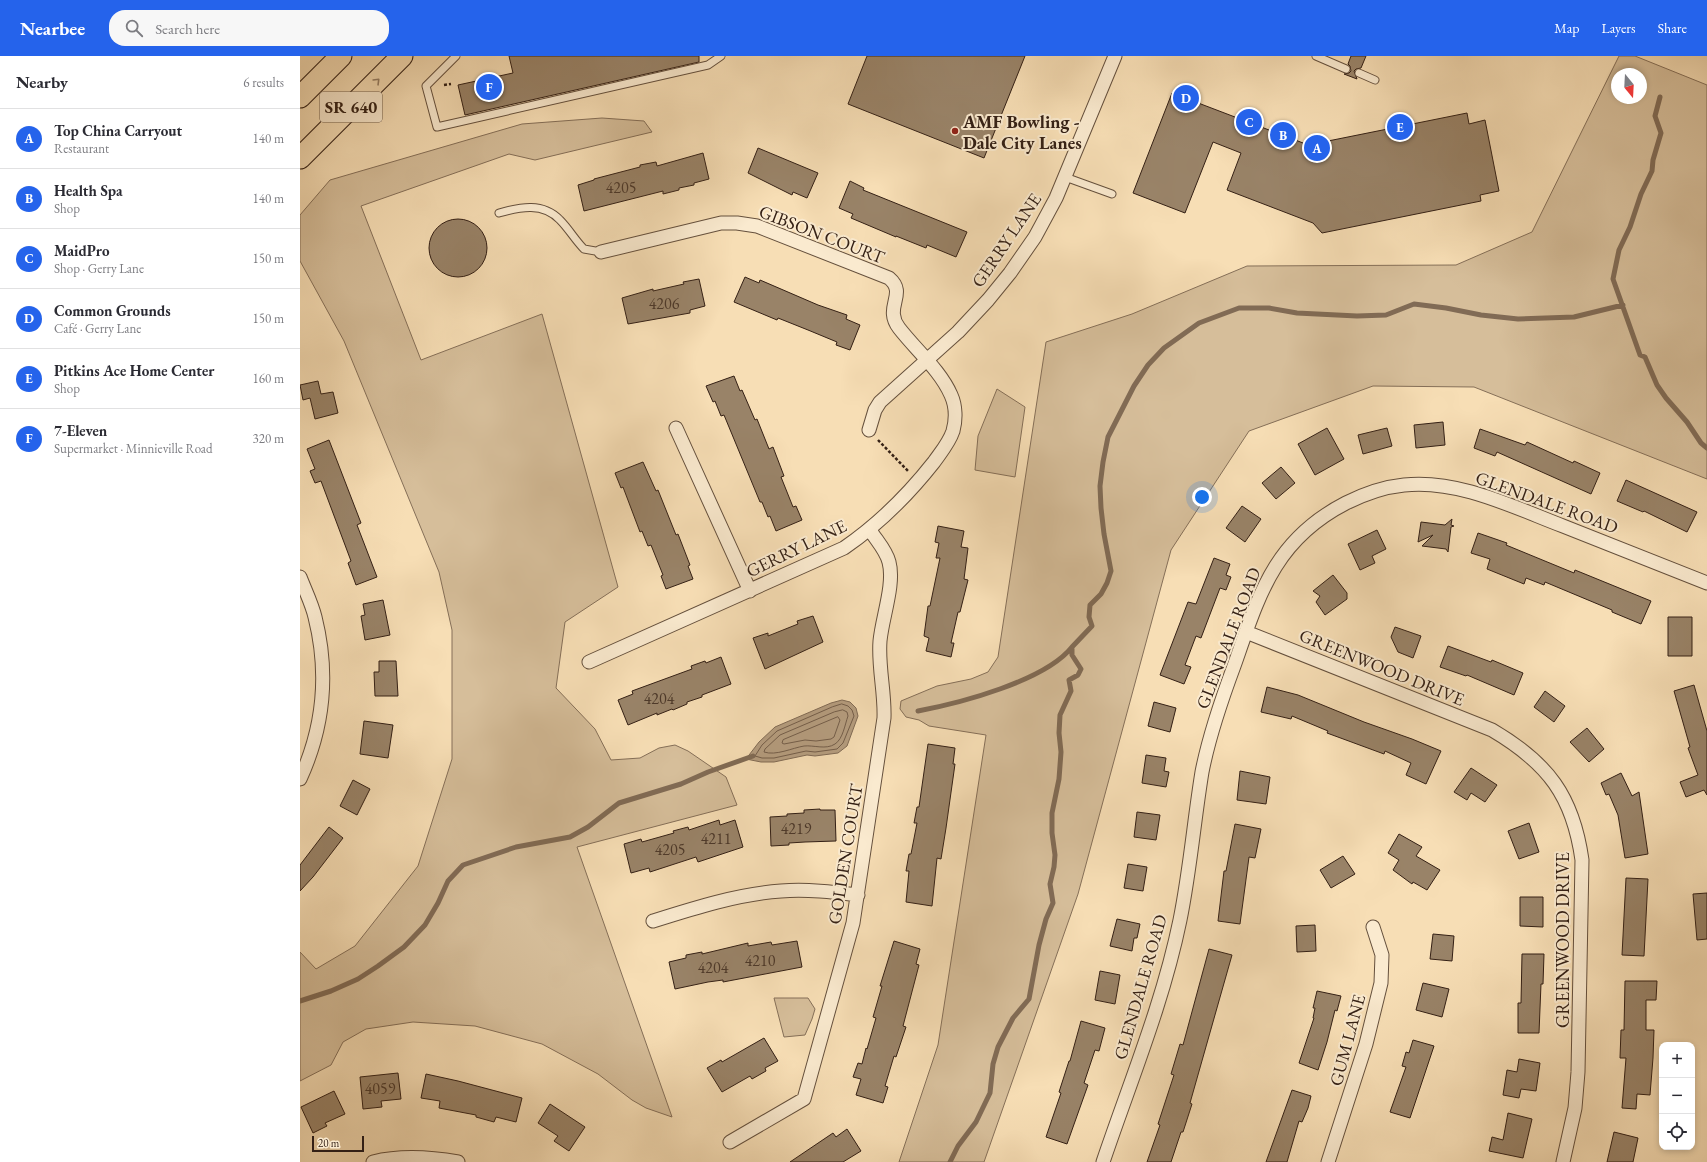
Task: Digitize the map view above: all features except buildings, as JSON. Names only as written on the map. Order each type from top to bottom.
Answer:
[{"type":"main road","points":[[322,75],[332,56]]},
{"type":"main road","name":"SR 640","points":[[300,97],[341,56]]},
{"type":"main road","name":"SR 640","points":[[300,158],[402,56]]},
{"type":"street","name":"GERRY LANE","points":[[869,430],[875,410],[880,402],[927,360],[983,305],[1010,273],[1035,237],[1056,198],[1115,56]]},
{"type":"street","name":"GIBSON COURT","points":[[601,252],[721,223],[737,222],[757,226],[889,278],[893,282],[897,292],[892,312],[893,318],[902,332],[927,360]]},
{"type":"street","name":"GERRY LANE","points":[[589,662],[844,548],[870,530],[918,482],[946,446],[955,425],[955,410],[952,396],[927,360]]},
{"type":"street","points":[[676,428],[750,591]]},
{"type":"street","name":"GLENDALE ROAD","points":[[1103,1162],[1166,977],[1180,920],[1202,771],[1210,737],[1262,589],[1274,567],[1289,547],[1308,528],[1331,511],[1362,496],[1389,487],[1406,484],[1435,485],[1470,492],[1511,506],[1707,583]]},
{"type":"street","name":"GOLDEN COURT","points":[[730,1142],[800,1102],[807,1095],[853,923],[885,704],[881,671],[880,641],[890,579],[889,562],[870,530]]},
{"type":"street","points":[[300,577],[315,616],[324,669],[323,704],[317,734],[308,762],[300,779]]},
{"type":"street","name":"GREENWOOD DRIVE","points":[[1246,632],[1492,730],[1526,754],[1549,774],[1560,790],[1571,812],[1579,836],[1582,860],[1578,1072],[1575,1108],[1563,1162]]},
{"type":"street","points":[[653,921],[688,910],[737,898],[781,891],[813,891],[858,895]]},
{"type":"street","name":"GUM LANE","points":[[1328,1162],[1366,1044],[1381,983],[1383,965],[1382,955],[1373,927]]},
{"type":"street","points":[[373,1162],[408,1157],[437,1158],[458,1162]]},
{"type":"lane","points":[[456,56],[426,86],[437,126],[708,65],[721,56]]},
{"type":"lane","points":[[1316,56],[1346,68]]},
{"type":"lane","points":[[1359,73],[1375,80]]},
{"type":"lane","points":[[1065,177],[1112,194]]},
{"type":"lane","points":[[499,213],[525,207],[543,209],[555,215],[584,249],[601,252]]},
{"type":"path","points":[[869,430],[918,482]]},
{"type":"shaded area","points":[[1619,56],[1635,56],[1707,85],[1707,479],[1474,387],[1373,386],[1249,431],[1171,550],[1078,894],[984,1162],[899,1162],[938,1045],[986,735],[929,726],[919,720],[906,717],[900,709],[901,701],[937,686],[971,679],[988,672],[998,657],[1046,342],[1132,314],[1247,266],[1456,265],[1532,232],[1611,72],[1611,104],[1647,104],[1647,68],[1613,68]]},
{"type":"shaded area","points":[[602,118],[644,121],[652,132],[535,160],[509,154],[361,206],[421,360],[542,314],[618,587],[565,622],[556,688],[595,729],[611,760],[640,758],[659,748],[675,745],[688,751],[726,777],[737,805],[577,847],[672,1117],[646,1108],[632,1100],[598,1074],[542,1044],[475,1026],[413,1022],[366,1029],[343,1042],[331,1065],[300,1081],[300,952],[316,969],[355,946],[418,866],[452,759],[452,630],[439,572],[344,341],[300,261],[300,215],[330,180],[522,124]]},
{"type":"shaded area","points":[[997,389],[1025,407],[1015,477],[975,470],[978,436]]},
{"type":"shaded area","points":[[774,998],[808,998],[815,1009],[805,1035],[784,1037]]},
{"type":"water","points":[[842,700],[850,702],[856,708],[858,716],[847,746],[838,753],[815,756],[807,755],[774,762],[761,762],[746,759],[759,742],[775,727],[831,703]]},
{"type":"waterway","points":[[1660,97],[1655,116],[1661,133],[1653,160],[1652,171],[1641,194],[1630,227],[1619,250],[1613,279],[1640,355],[1645,357],[1657,385],[1666,398],[1687,422],[1701,443],[1707,448]]},
{"type":"waterway","points":[[950,1162],[958,1146],[976,1122],[990,1093],[993,1064],[998,1047],[1013,1018],[1029,999],[1039,945],[1046,919],[1053,903],[1050,884],[1055,855],[1052,833],[1052,813],[1059,779],[1061,752],[1059,733],[1060,715],[1071,691],[1069,680],[1078,675],[1081,669],[1072,655],[1072,647],[1092,626],[1089,617],[1090,605],[1101,594],[1111,571],[1101,508],[1100,486],[1103,462],[1108,437],[1134,386],[1148,365],[1164,348],[1199,323],[1239,308],[1269,308],[1297,313],[1357,316],[1386,315],[1414,304],[1446,308],[1481,315],[1518,319],[1574,317],[1623,305]]},
{"type":"waterway","points":[[918,711],[1001,689],[1042,670],[1059,659],[1072,647]]},
{"type":"waterway","points":[[300,1001],[331,991],[358,979],[404,947],[425,925],[438,903],[448,881],[463,865],[516,847],[570,837],[588,827],[619,803],[681,784],[708,772],[753,756]]},
{"type":"place","name":"7-Eleven","points":[[489,87]]},
{"type":"place","name":"Common Grounds","points":[[1186,98]]},
{"type":"place","name":"MaidPro","points":[[1249,122]]},
{"type":"place","name":"Pitkins Ace Home Center","points":[[1400,127]]},
{"type":"place","name":"AMF Bowling - Dale City Lanes","points":[[955,131]]},
{"type":"place","name":"Health Spa","points":[[1283,135]]},
{"type":"place","name":"Top China Carryout","points":[[1317,148]]}]
